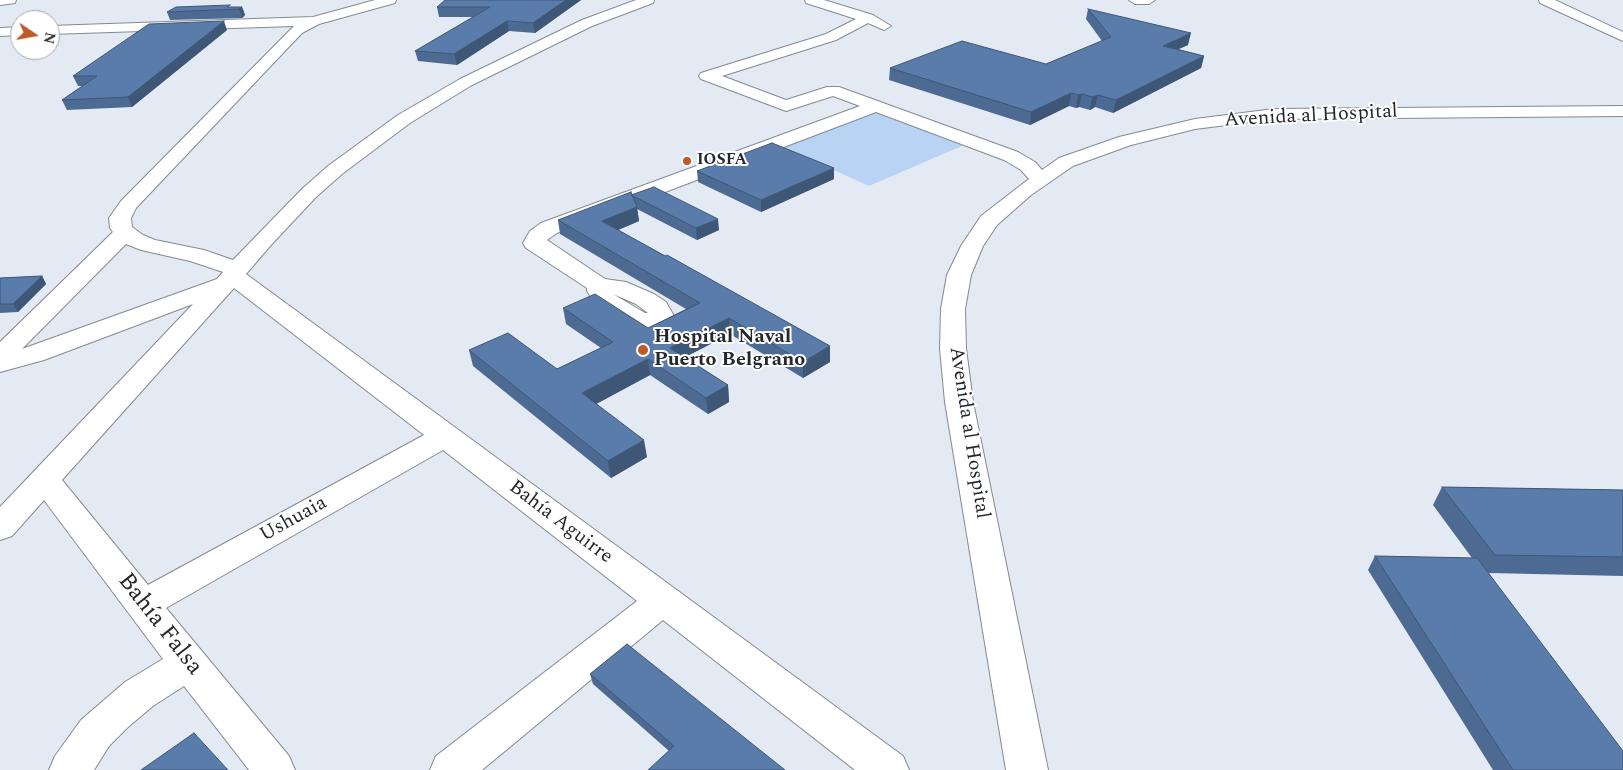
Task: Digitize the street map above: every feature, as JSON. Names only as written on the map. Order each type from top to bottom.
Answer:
[{"type":"street","points":[[0,0],[10,0]]},
{"type":"street","points":[[0,358],[125,232],[121,228],[120,218],[128,205],[297,30],[314,21],[372,3],[390,0]]},
{"type":"street","points":[[0,528],[263,240],[309,193],[374,139],[404,118],[466,82],[587,23],[648,0]]},
{"type":"street","points":[[811,0],[868,18],[884,26]]},
{"type":"street","points":[[1135,0],[1149,0]]},
{"type":"street","points":[[1545,0],[1623,37]]},
{"type":"street","points":[[868,18],[831,37],[707,76],[786,106],[833,90],[1021,161],[1034,171],[1040,179]]},
{"type":"street","points":[[60,30],[314,21]]},
{"type":"street","points":[[599,285],[534,243],[538,236],[549,228],[868,103]]},
{"type":"street","name":"Avenida al Hospital","points":[[1027,770],[959,402],[953,349],[953,309],[959,275],[972,246],[988,220],[1006,204],[1066,162],[1157,132],[1195,124],[1274,114],[1623,111]]},
{"type":"street","points":[[950,134],[966,134],[1027,156],[1066,162]]},
{"type":"street","name":"Bahía Aguirre","points":[[125,232],[135,240],[149,245],[196,255],[232,276],[663,600],[878,767]]},
{"type":"street","points":[[0,364],[44,350],[232,276]]},
{"type":"street","name":"Ushuaia","points":[[143,604],[445,436]]},
{"type":"street","name":"Bahía Falsa","points":[[45,480],[274,770]]},
{"type":"street","points":[[452,770],[663,600]]},
{"type":"street","points":[[70,770],[95,733],[114,715],[138,694],[188,663]]},
{"type":"shaded area","points":[[873,110],[964,145],[869,186],[778,145]]},
{"type":"building","points":[[445,0],[566,0],[533,23],[507,21],[454,54],[415,51],[490,7],[437,7]]},
{"type":"building","points":[[230,5],[227,7],[242,7],[239,9],[167,12],[176,7]]},
{"type":"building","points":[[1088,9],[1191,33],[1163,46],[1204,56],[1116,100],[1098,95],[1092,97],[1071,93],[1031,112],[890,68],[962,41],[1046,64],[1111,37]]},
{"type":"building","points":[[224,21],[128,97],[62,100],[97,76],[73,76],[149,24]]},
{"type":"building","points":[[772,143],[834,168],[761,200],[697,171]]},
{"type":"building","points":[[654,187],[718,219],[696,228],[631,195]]},
{"type":"building","points":[[631,192],[637,207],[602,221],[830,346],[803,362],[729,318],[670,348],[728,385],[706,398],[648,359],[582,393],[644,440],[608,461],[469,350],[508,333],[557,369],[613,342],[563,308],[595,294],[648,328],[700,303],[558,220]]},
{"type":"building","points":[[42,276],[13,304],[0,304],[0,278]]},
{"type":"building","points":[[1442,487],[1623,490],[1623,557],[1495,555]]},
{"type":"building","points":[[1375,556],[1477,558],[1623,751],[1623,770],[1513,770]]},
{"type":"building","points":[[627,644],[785,770],[648,770],[674,746],[590,674]]},
{"type":"building","points":[[194,733],[228,770],[141,770]]},
{"type":"place","name":"IOSFA","points":[[687,161]]},
{"type":"place","name":"Hospital Naval Puerto Belgrano","points":[[643,350]]}]
